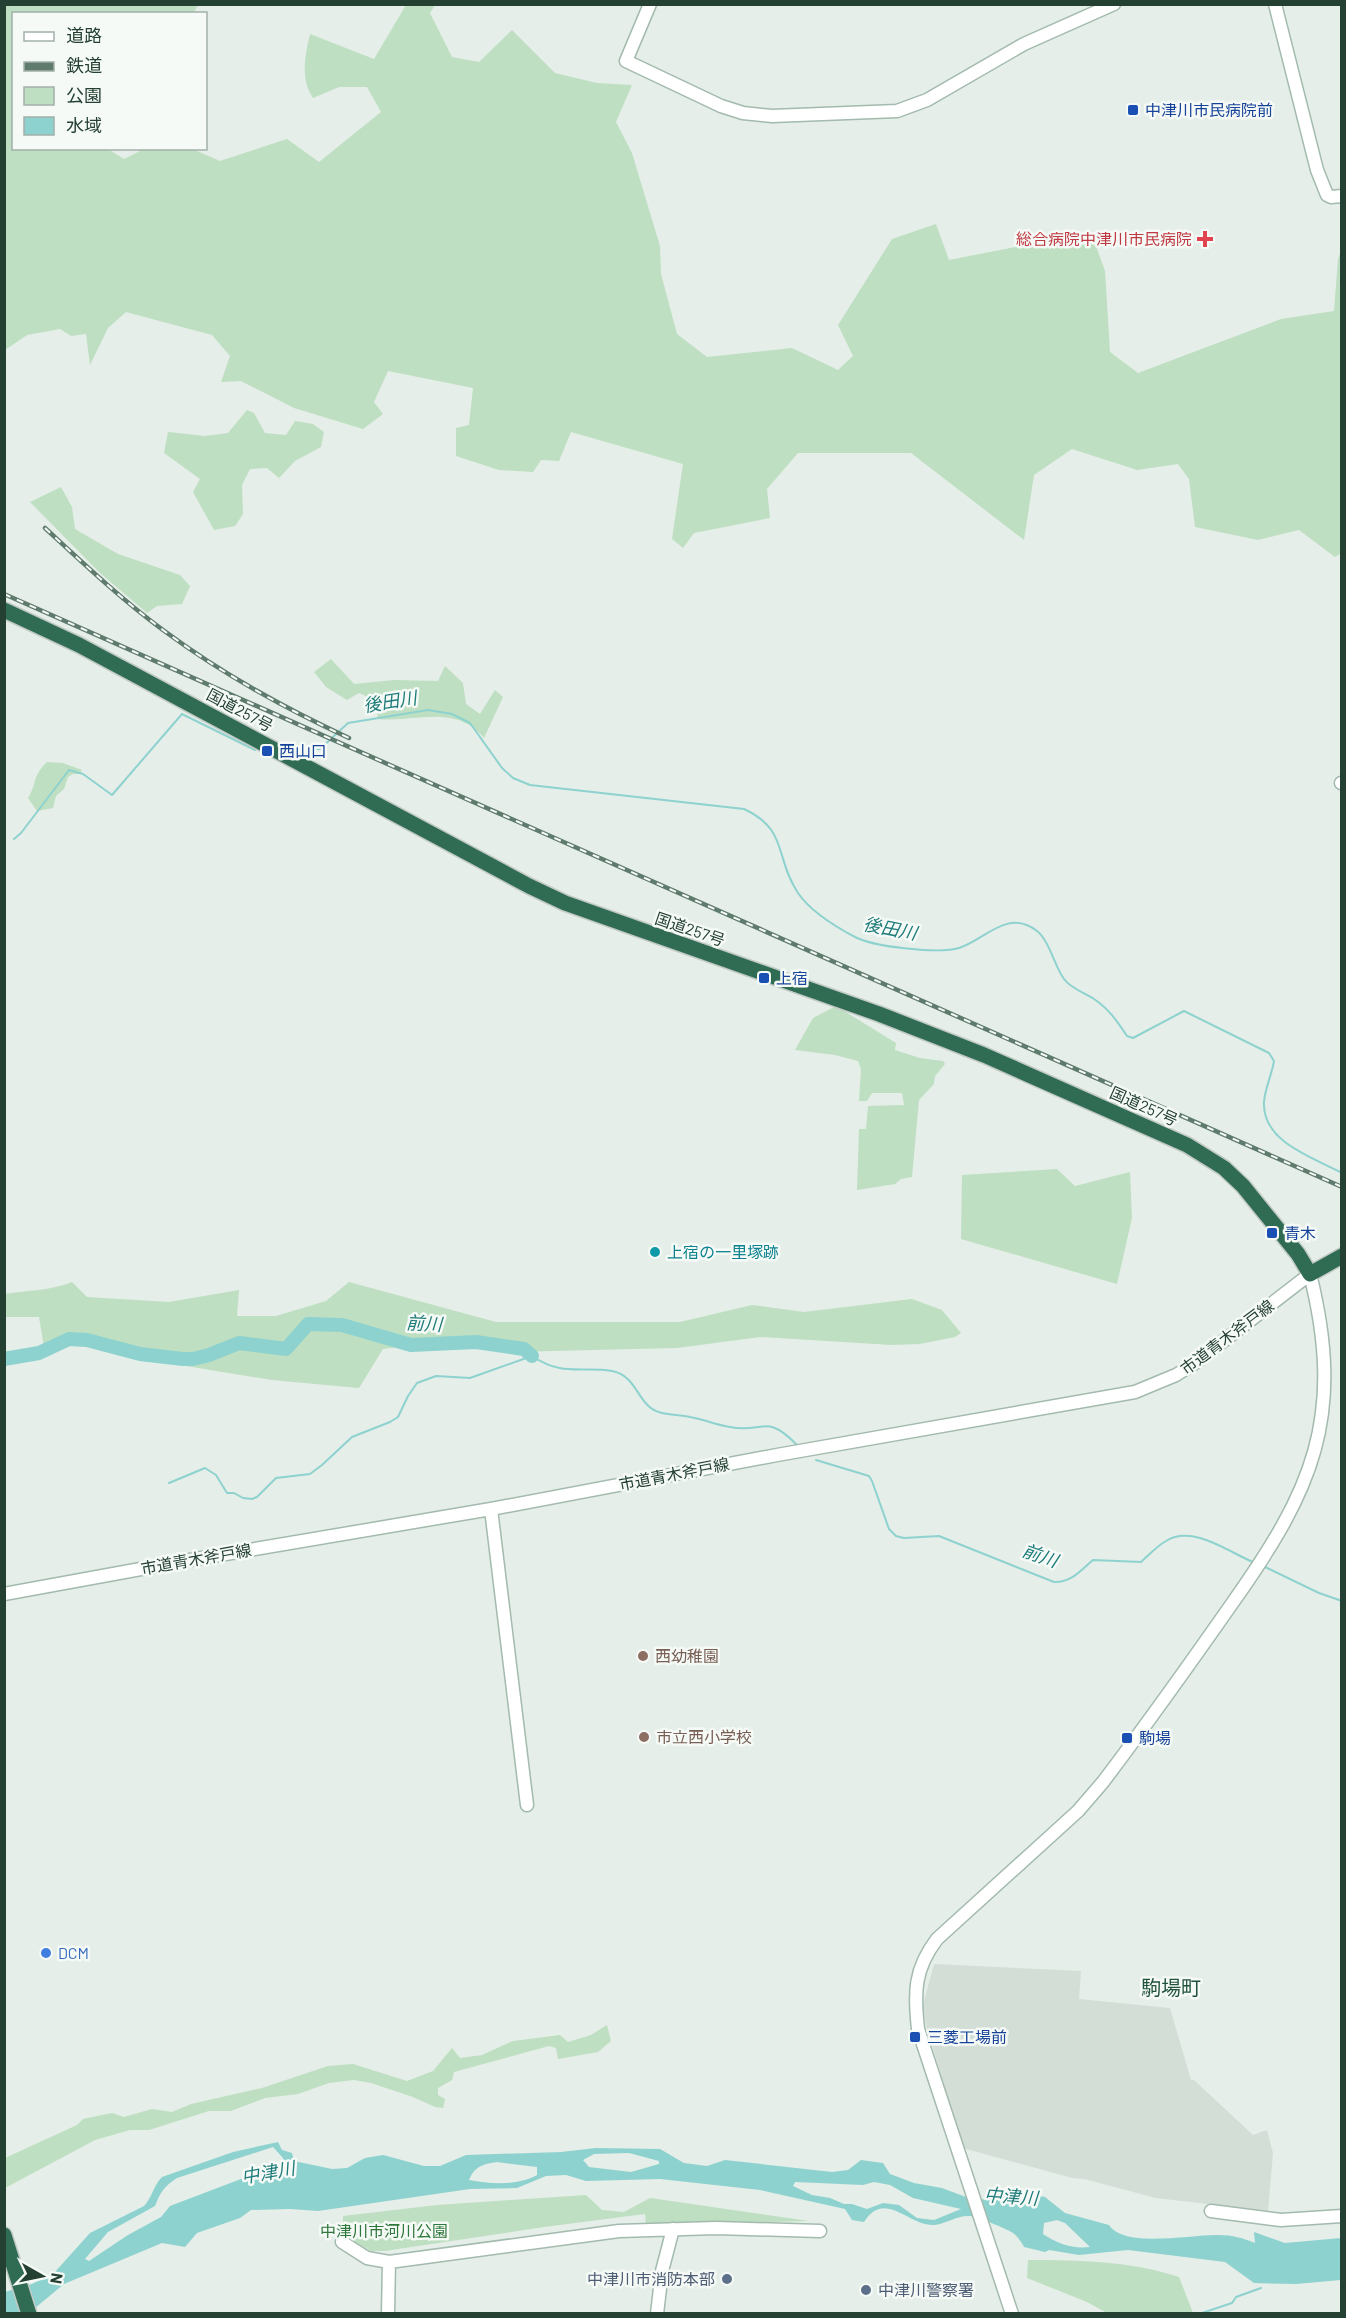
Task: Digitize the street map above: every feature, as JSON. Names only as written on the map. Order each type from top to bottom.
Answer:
[{"type":"highway","name":"国道257号","points":[[4,610],[99,655],[529,886],[565,903],[879,1014],[984,1055],[1187,1145],[1224,1168],[1243,1186],[1298,1254],[1310,1274]]},
{"type":"highway","points":[[1310,1274],[1335,1260]]},
{"type":"highway","points":[[4,2235],[29,2313]]},
{"type":"highway","points":[[4,2265],[20,2313]]},
{"type":"street","points":[[650,4],[626,61],[721,106],[743,113],[772,116],[879,113],[908,108],[927,100],[1024,44],[1114,4]]},
{"type":"street","points":[[1275,4],[1324,189],[1331,197],[1341,196]]},
{"type":"street","points":[[1310,1274],[1329,1320],[1335,1352]]},
{"type":"street","name":"市道青木斧戸線","points":[[4,1594],[491,1509],[777,1455],[1135,1392],[1176,1375],[1195,1363],[1310,1274]]},
{"type":"street","points":[[1012,2313],[918,2030],[915,1998],[920,1968],[926,1954],[937,1939],[955,1921],[1081,1808],[1155,1712],[1261,1563],[1313,1484],[1333,1426]]},
{"type":"street","points":[[491,1509],[527,1805]]},
{"type":"street","points":[[1211,2211],[1281,2220],[1341,2216]]},
{"type":"street","points":[[342,2242],[371,2260],[389,2262],[619,2231],[673,2229],[820,2231]]},
{"type":"street","points":[[657,2313],[662,2271],[673,2229]]},
{"type":"street","points":[[388,2313],[389,2262]]},
{"type":"shaded area","points":[[934,1964],[1081,1971],[1079,1999],[1170,2008],[1191,2080],[1194,2080],[1253,2135],[1267,2130],[1273,2153],[1268,2211],[1156,2198],[963,2148],[926,2025],[923,2005]]},
{"type":"green space","points":[[5,4],[198,5],[194,12],[12,12],[12,150],[110,150],[124,159],[142,150],[195,150],[220,161],[287,139],[319,162],[381,112],[367,87],[339,87],[313,98],[305,75],[305,58],[310,34],[374,59],[406,5],[435,5],[430,13],[452,57],[479,62],[512,30],[555,73],[597,83],[632,85],[616,122],[632,153],[660,246],[661,274],[677,334],[707,357],[792,348],[838,370],[853,356],[838,325],[892,239],[936,224],[949,260],[1051,240],[1092,235],[1105,271],[1110,352],[1138,373],[1281,319],[1334,311],[1338,259],[1341,251],[1341,553],[1335,557],[1299,530],[1258,540],[1195,527],[1189,479],[1178,464],[1137,470],[1072,449],[1034,475],[1024,540],[911,453],[798,453],[767,489],[770,518],[694,533],[683,548],[672,539],[683,464],[571,432],[559,461],[541,460],[533,472],[499,470],[456,456],[456,428],[469,425],[473,388],[388,371],[374,402],[383,414],[363,429],[294,408],[241,381],[221,382],[230,356],[212,335],[126,312],[108,328],[90,365],[86,334],[71,336],[60,329],[27,335],[5,350]]},
{"type":"green space","points":[[247,410],[254,413],[265,433],[286,435],[295,421],[313,424],[324,432],[321,447],[295,461],[279,478],[267,468],[250,469],[242,485],[243,514],[235,526],[214,530],[193,492],[200,479],[164,453],[168,432],[205,436],[228,433]]},
{"type":"green space","points":[[61,487],[72,507],[75,529],[118,554],[180,575],[190,586],[182,604],[157,606],[147,613],[99,572],[30,502]]},
{"type":"green space","points":[[331,659],[354,684],[394,680],[438,681],[445,666],[463,683],[466,704],[480,714],[495,690],[503,697],[484,738],[472,727],[447,718],[377,719],[380,702],[359,693],[347,700],[326,687],[314,672]]},
{"type":"green space","points":[[47,762],[63,763],[82,770],[80,774],[68,777],[64,789],[56,796],[53,808],[37,811],[28,798],[39,772]]},
{"type":"green space","points":[[836,1006],[896,1043],[895,1050],[920,1058],[943,1061],[945,1064],[935,1076],[934,1084],[919,1100],[912,1177],[901,1179],[895,1184],[857,1190],[859,1129],[866,1129],[868,1106],[904,1105],[902,1093],[872,1093],[867,1101],[859,1101],[861,1069],[858,1061],[835,1055],[795,1050],[813,1018]]},
{"type":"green space","points":[[1057,1169],[1075,1186],[1130,1172],[1132,1218],[1117,1284],[961,1239],[962,1175]]},
{"type":"green space","points":[[72,1282],[87,1297],[169,1302],[239,1290],[237,1316],[276,1316],[326,1301],[349,1282],[496,1322],[680,1322],[752,1305],[804,1312],[912,1299],[942,1310],[961,1333],[955,1337],[920,1344],[892,1345],[760,1337],[677,1348],[511,1352],[453,1340],[383,1349],[359,1388],[272,1380],[180,1365],[68,1334],[44,1347],[39,1317],[5,1317],[5,1294],[47,1289]]},
{"type":"green space","points":[[607,2025],[611,2041],[598,2052],[558,2059],[556,2048],[549,2046],[454,2072],[452,2080],[438,2088],[438,2095],[445,2099],[443,2108],[371,2083],[354,2080],[329,2083],[298,2094],[265,2098],[231,2111],[209,2111],[149,2130],[130,2130],[95,2140],[5,2188],[5,2158],[77,2125],[83,2119],[112,2113],[124,2117],[152,2109],[172,2112],[191,2104],[262,2088],[328,2066],[353,2064],[407,2081],[433,2071],[452,2048],[460,2058],[482,2055],[513,2041],[560,2035],[568,2042],[591,2035]]},
{"type":"green space","name":"中津川市河川公園","points":[[586,2195],[602,2210],[624,2212],[650,2198],[809,2221],[646,2225],[645,2214],[385,2251],[371,2251],[343,2235],[343,2216],[437,2205]]},
{"type":"green space","points":[[1028,2260],[1085,2261],[1123,2265],[1179,2277],[1193,2313],[1107,2313],[1087,2302],[1027,2278]]},
{"type":"water","name":"中津川","points":[[278,2142],[282,2150],[292,2153],[294,2161],[332,2169],[347,2168],[365,2158],[383,2155],[424,2166],[440,2166],[466,2155],[561,2152],[596,2148],[660,2149],[684,2163],[707,2166],[725,2160],[832,2172],[848,2170],[861,2160],[883,2163],[890,2174],[966,2197],[988,2200],[1015,2191],[1045,2197],[1065,2213],[1109,2225],[1117,2232],[1129,2237],[1160,2239],[1224,2235],[1255,2243],[1254,2232],[1285,2243],[1341,2238],[1341,2280],[1296,2284],[1254,2283],[1225,2262],[1128,2250],[1079,2255],[1049,2250],[1045,2252],[1024,2247],[1013,2233],[970,2216],[934,2225],[924,2224],[889,2209],[880,2209],[872,2213],[864,2222],[852,2220],[845,2209],[760,2190],[660,2179],[586,2181],[566,2175],[546,2176],[517,2188],[470,2189],[318,2211],[251,2210],[240,2218],[197,2233],[185,2247],[162,2243],[64,2284],[29,2313],[5,2314],[5,2292],[32,2284],[54,2273],[90,2233],[144,2206],[162,2177],[233,2152]],"holes":[[[273,2147],[283,2158],[284,2166],[271,2173],[259,2172],[170,2206],[161,2217],[128,2235],[89,2261],[85,2259],[108,2232],[155,2206],[163,2190],[177,2178]],[[629,2153],[659,2161],[659,2164],[631,2172],[589,2167],[583,2160],[594,2154]],[[497,2162],[537,2167],[537,2175],[521,2181],[504,2183],[469,2180],[471,2175],[484,2165]],[[795,2182],[863,2185],[874,2182],[890,2185],[913,2198],[961,2209],[934,2220],[917,2218],[899,2205],[883,2203],[867,2209],[812,2195],[793,2186]],[[1057,2220],[1065,2223],[1090,2247],[1066,2245],[1043,2234],[1044,2223]]]},
{"type":"waterway","name":"後田川","points":[[304,756],[314,749],[320,749],[348,723],[428,710],[452,714],[470,723],[502,768],[513,778],[530,785],[744,809],[758,817],[775,835],[791,880],[803,900],[824,918],[855,937],[876,944],[922,950],[950,950],[969,944],[1006,924],[1026,925],[1041,935],[1067,982],[1104,1007],[1127,1036],[1133,1038],[1184,1011],[1269,1053],[1274,1061],[1264,1102],[1271,1128],[1291,1146],[1342,1173]]},
{"type":"waterway","name":"後田川","points":[[14,839],[69,770],[83,774],[112,795],[182,714],[255,750]]},
{"type":"waterway","name":"前川","points":[[4,1359],[39,1353],[69,1339],[87,1340],[140,1354],[183,1359],[209,1355],[239,1343],[286,1349],[308,1324],[342,1325],[411,1345],[476,1342],[524,1349],[532,1356]]},
{"type":"waterway","points":[[169,1483],[205,1468],[216,1475],[227,1493],[252,1499],[276,1478],[310,1474],[352,1437],[398,1417],[417,1383],[436,1376],[470,1378],[532,1356],[563,1369],[601,1370],[621,1374],[628,1379],[647,1405],[662,1413],[725,1426],[770,1427],[778,1429],[797,1445]]},
{"type":"waterway","name":"前川","points":[[816,1460],[869,1476],[889,1529],[896,1536],[904,1538],[939,1536],[1054,1582],[1071,1578],[1093,1560],[1141,1562],[1163,1543],[1177,1537],[1199,1538],[1255,1563]]},
{"type":"waterway","name":"前川","points":[[1263,1566],[1319,1593],[1342,1601]]},
{"type":"waterway","points":[[1199,2314],[1232,2303],[1236,2297],[1261,2288]]},
{"type":"railway","points":[[45,528],[117,593],[185,646],[253,689],[349,738]]},
{"type":"railway","points":[[4,594],[1342,1187]]},
{"type":"place","name":"中津川市民病院前","points":[[1133,110]]},
{"type":"place","name":"総合病院中津川市民病院","points":[[1205,239]]},
{"type":"place","name":"西山口","points":[[267,751]]},
{"type":"place","name":"上宿","points":[[764,978]]},
{"type":"place","name":"青木","points":[[1272,1233]]},
{"type":"place","name":"上宿の一里塚跡","points":[[655,1252]]},
{"type":"place","name":"西幼稚園","points":[[643,1656]]},
{"type":"place","name":"市立西小学校","points":[[644,1737]]},
{"type":"place","name":"駒場","points":[[1127,1738]]},
{"type":"place","name":"DCM","points":[[46,1953]]},
{"type":"place","name":"三菱工場前","points":[[915,2037]]},
{"type":"place","name":"中津川市消防本部","points":[[727,2279]]},
{"type":"place","name":"中津川警察署","points":[[866,2290]]},
{"type":"district","name":"駒場町","points":[[1171,1988]]}]
